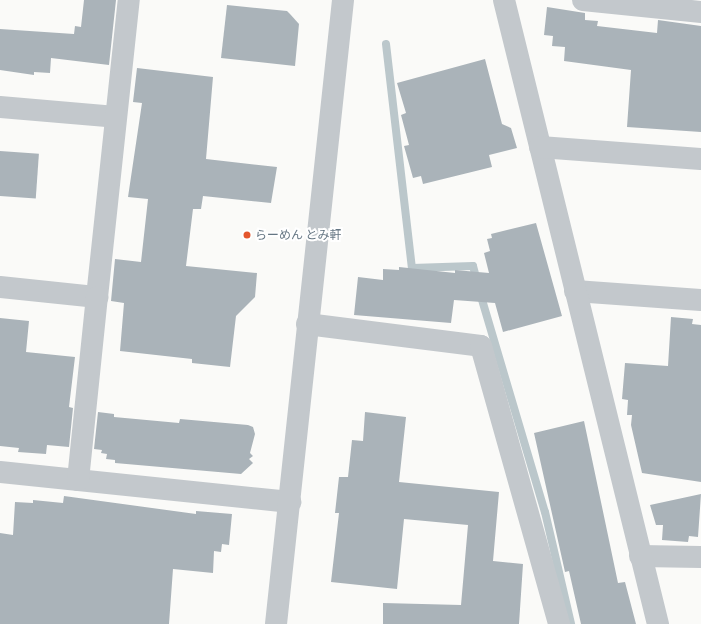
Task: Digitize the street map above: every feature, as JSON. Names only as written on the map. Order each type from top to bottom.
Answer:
[{"type":"street","points":[[78,480],[129,0]]},
{"type":"street","points":[[276,624],[290,502],[307,324],[343,0]]},
{"type":"street","points":[[504,0],[658,624]]},
{"type":"street","points":[[583,0],[701,12]]},
{"type":"street","points":[[0,107],[116,117]]},
{"type":"street","points":[[540,147],[701,158]]},
{"type":"street","points":[[0,287],[97,297]]},
{"type":"street","points":[[575,291],[701,300]]},
{"type":"street","points":[[307,324],[481,346],[559,624]]},
{"type":"street","points":[[0,472],[290,502]]},
{"type":"street","points":[[640,556],[701,557]]},
{"type":"building","points":[[84,0],[116,0],[109,65],[51,58],[50,73],[34,72],[34,75],[0,70],[0,29],[74,34],[75,26],[81,27]]},
{"type":"building","points":[[227,5],[287,11],[299,24],[295,66],[221,58]]},
{"type":"building","points":[[547,7],[585,13],[585,20],[598,21],[597,26],[657,33],[658,20],[701,26],[701,132],[627,127],[631,70],[564,61],[565,47],[552,46],[553,36],[544,35]]},
{"type":"building","points":[[485,59],[502,124],[511,128],[517,148],[489,155],[492,167],[423,184],[421,176],[413,178],[404,146],[409,145],[401,115],[406,113],[397,83]]},
{"type":"building","points":[[137,68],[213,77],[206,159],[277,167],[271,203],[203,196],[201,209],[193,209],[186,266],[257,273],[255,297],[236,316],[230,367],[192,363],[192,359],[120,351],[124,303],[111,301],[115,259],[141,262],[148,199],[128,197],[142,103],[133,102]]},
{"type":"building","points":[[0,151],[39,154],[36,199],[0,196]]},
{"type":"building","points":[[536,223],[562,316],[503,332],[495,303],[454,300],[451,323],[354,315],[358,277],[383,280],[383,269],[399,270],[399,267],[455,273],[455,270],[489,273],[484,253],[490,251],[487,239],[492,238],[491,234]]},
{"type":"building","points":[[671,317],[693,319],[692,324],[701,325],[701,482],[642,473],[631,425],[632,415],[627,415],[628,400],[622,399],[625,363],[668,366]]},
{"type":"building","points":[[0,318],[29,321],[26,352],[75,357],[69,407],[73,408],[69,447],[47,445],[46,454],[18,452],[19,448],[0,446]]},
{"type":"building","points":[[98,412],[114,414],[114,417],[179,423],[180,419],[248,425],[253,427],[255,434],[250,453],[253,456],[249,459],[253,463],[241,474],[115,463],[115,460],[106,459],[107,454],[101,453],[102,450],[94,449]]},
{"type":"building","points":[[365,412],[406,417],[399,482],[499,492],[493,561],[523,564],[519,624],[383,624],[383,603],[461,605],[468,525],[404,519],[397,589],[331,582],[339,513],[335,513],[339,477],[348,477],[352,440],[363,441]]},
{"type":"building","points":[[584,421],[618,583],[625,582],[636,624],[581,624],[569,571],[565,572],[534,433]]},
{"type":"building","points":[[701,494],[698,537],[689,536],[688,542],[662,540],[663,525],[656,525],[650,505]]},
{"type":"building","points":[[64,496],[196,514],[196,511],[232,514],[229,545],[222,544],[221,552],[214,551],[213,573],[173,569],[169,624],[0,624],[0,533],[13,535],[15,502],[33,503],[33,500],[63,503]]},
{"type":"waterway","points":[[386,44],[412,268],[473,266],[477,281]]},
{"type":"waterway","points":[[480,293],[545,512],[571,624]]},
{"type":"place","name":"らーめん とみ軒","points":[[247,235]]}]
